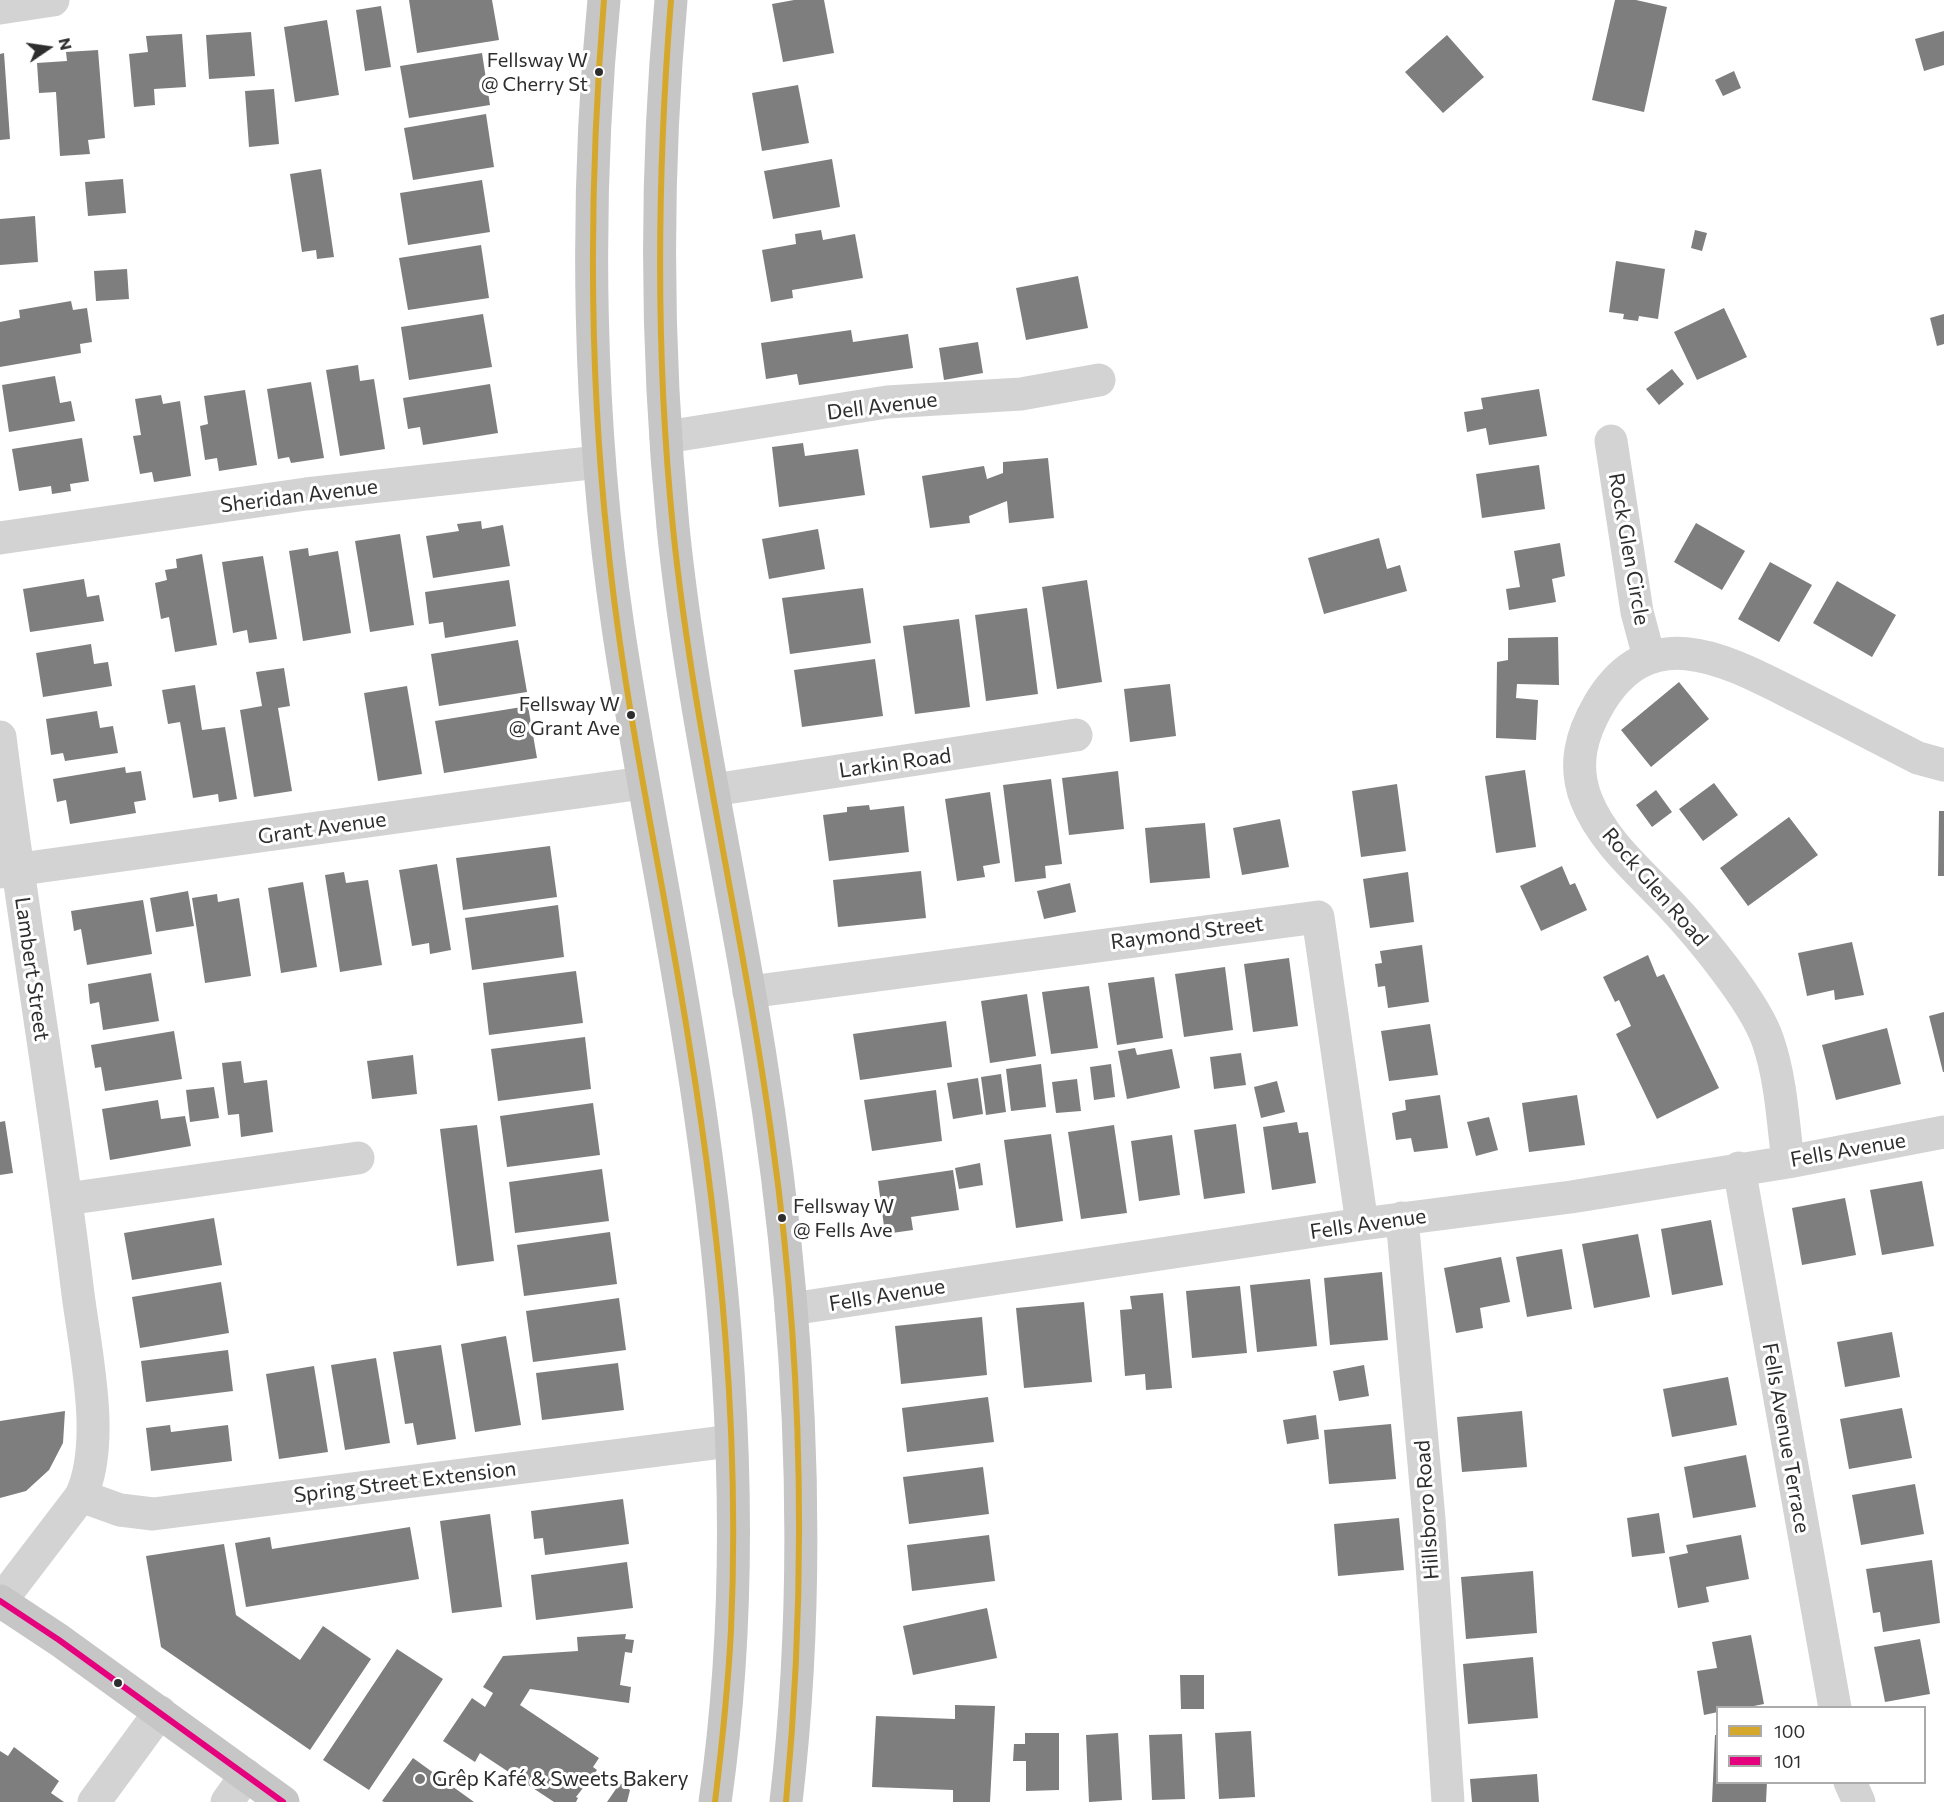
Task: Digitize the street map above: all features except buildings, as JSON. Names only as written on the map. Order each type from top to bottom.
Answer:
[{"type":"main road","points":[[604,0],[595,149],[593,242],[599,462],[618,624],[643,783],[682,998],[711,1192],[731,1441],[733,1572],[731,1659],[715,1802]]},
{"type":"main road","points":[[671,0],[660,147],[661,348],[675,541],[713,790],[749,992],[774,1158],[791,1310],[800,1507],[799,1606],[795,1709],[786,1802]]},
{"type":"main road","points":[[0,1602],[59,1640],[283,1802]]},
{"type":"street","points":[[0,9],[53,0]]},
{"type":"street","name":"Dell Avenue","points":[[666,437],[887,402],[1021,394],[1099,380]]},
{"type":"street","name":"Rock Glen Circle","points":[[1611,441],[1637,612],[1649,657]]},
{"type":"street","name":"Sheridan Avenue","points":[[0,538],[306,494],[599,462]]},
{"type":"street","name":"Rock Glen Road","points":[[1788,1162],[1775,1069],[1763,1030],[1711,951],[1608,836],[1592,812],[1582,787],[1580,751],[1588,723],[1608,690],[1626,672],[1649,657],[1689,653],[1731,663],[1918,758],[1944,765]]},
{"type":"street","name":"Larkin Road","points":[[713,790],[1076,735]]},
{"type":"street","name":"Lambert Street","points":[[0,737],[8,871],[66,1199],[92,1418],[92,1462],[81,1496],[0,1602]]},
{"type":"street","name":"Grant Avenue","points":[[8,871],[643,783]]},
{"type":"street","name":"Raymond Street","points":[[749,992],[1318,917],[1362,1224]]},
{"type":"street","name":"Fells Avenue","points":[[791,1310],[1402,1218],[1571,1197],[1739,1168],[1788,1162],[1944,1132]]},
{"type":"street","points":[[66,1199],[358,1158]]},
{"type":"street","name":"Fells Avenue Terrace","points":[[1739,1168],[1835,1706]]},
{"type":"street","name":"Hillsboro Road","points":[[1402,1218],[1427,1496],[1448,1802]]},
{"type":"street","name":"Spring Street Extension","points":[[81,1496],[120,1510],[153,1514],[731,1441]]},
{"type":"street","points":[[94,1802],[160,1712]]},
{"type":"street","points":[[227,1802],[246,1776]]},
{"type":"street","points":[[1851,1784],[1859,1802]]},
{"type":"transit line","name":"100","points":[[604,0],[593,205],[594,341],[601,478],[624,672],[680,986],[701,1121],[726,1339],[733,1484],[733,1557],[728,1673],[715,1802]]},
{"type":"transit line","name":"100","points":[[671,0],[663,132],[660,264],[667,462],[682,605],[693,681],[748,986],[772,1139],[790,1304],[796,1387],[799,1553],[793,1719],[786,1802]]},
{"type":"transit line","name":"101","points":[[0,1601],[59,1640],[283,1802]]},
{"type":"place","name":"Fellsway W @ Cherry St","points":[[599,72]]},
{"type":"place","name":"Fellsway W @ Grant Ave","points":[[631,715]]},
{"type":"place","name":"Fellsway W @ Fells Ave","points":[[782,1218]]},
{"type":"place","name":"Grêp Kafé & Sweets Bakery","points":[[420,1779]]}]
